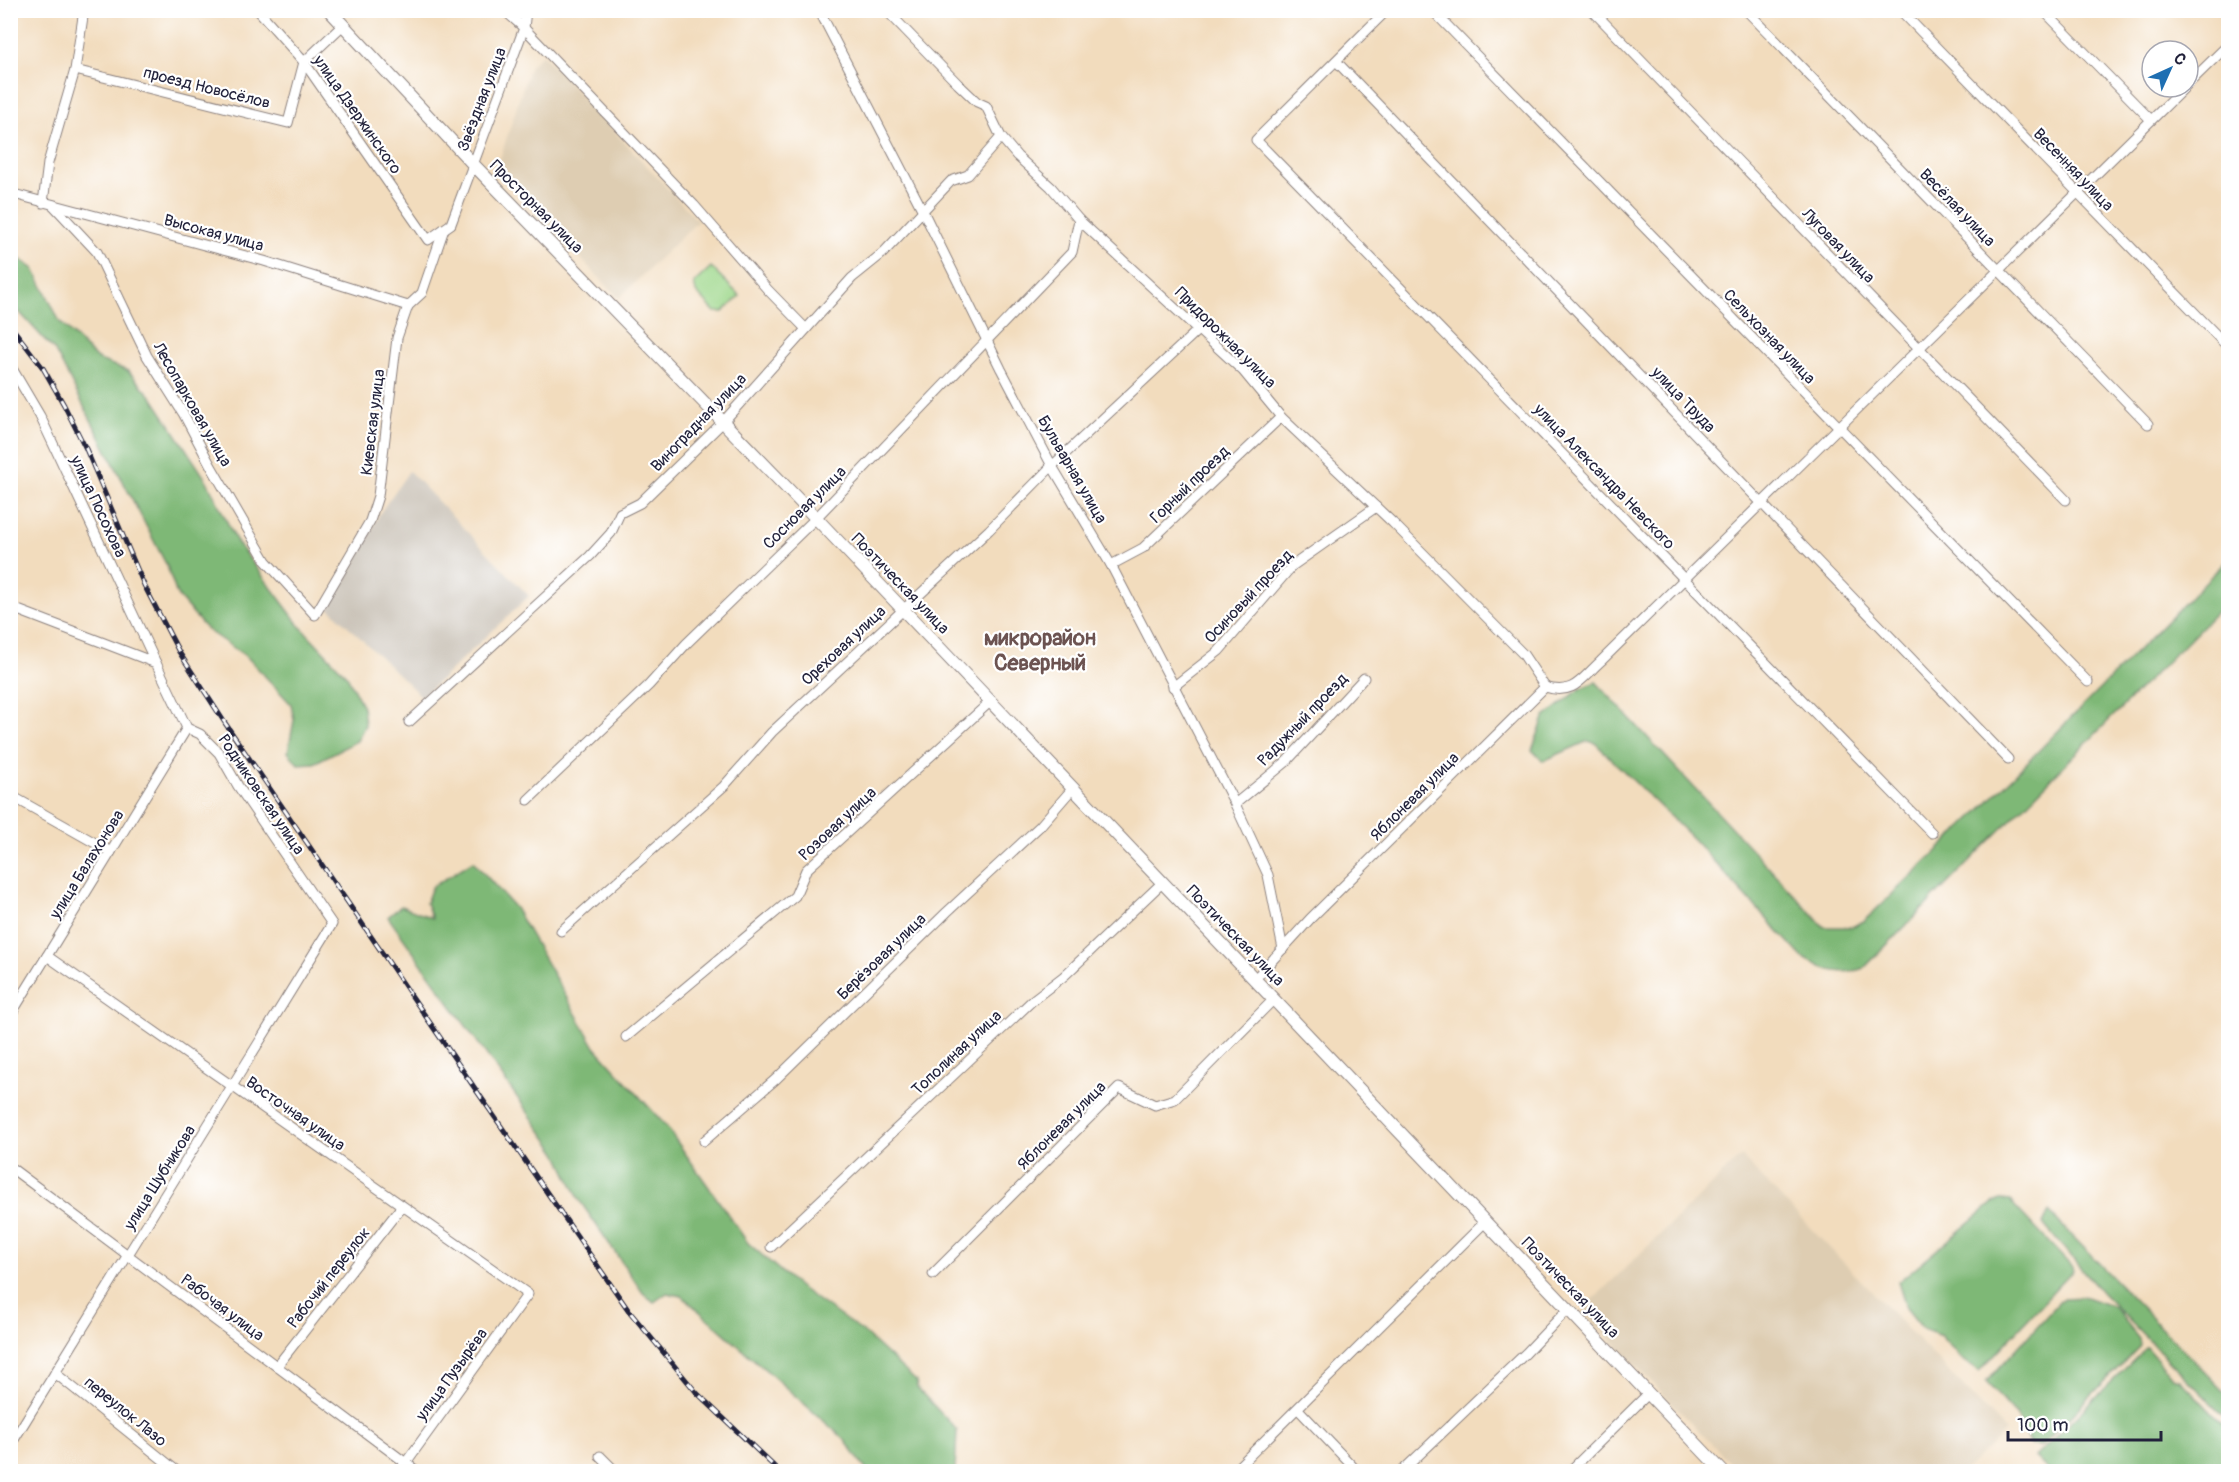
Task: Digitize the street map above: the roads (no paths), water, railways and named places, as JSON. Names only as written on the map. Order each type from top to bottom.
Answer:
[{"type":"street","points":[[48,204],[48,163],[75,70],[84,10]]},
{"type":"street","name":"улица Дзержинского","points":[[258,10],[304,62],[428,240],[444,229]]},
{"type":"street","name":"Просторная улица","points":[[329,10],[472,164],[724,421]]},
{"type":"street","points":[[504,10],[694,205],[768,290],[806,329]]},
{"type":"street","name":"Звёздная улица","points":[[444,229],[451,224],[524,28],[525,10]]},
{"type":"street","name":"Бульварная улица","points":[[819,10],[1052,466],[1111,566],[1234,804],[1268,874],[1283,949]]},
{"type":"street","name":"Придорожная улица","points":[[886,10],[958,84],[977,102],[986,106],[1001,137],[1017,156],[1051,187],[1079,220],[1243,371],[1281,417],[1376,507],[1523,654],[1545,687]]},
{"type":"street","points":[[1336,61],[1387,10]]},
{"type":"street","name":"Сельхозная улица","points":[[1431,10],[2088,682]]},
{"type":"street","name":"Луговая улица","points":[[1592,10],[2066,500]]},
{"type":"street","name":"Весёлая улица","points":[[1746,10],[2148,424]]},
{"type":"street","name":"Весенняя улица","points":[[1900,10],[2229,346]]},
{"type":"street","points":[[2043,10],[2151,120]]},
{"type":"street","points":[[304,62],[343,25]]},
{"type":"street","points":[[2200,73],[2229,45]]},
{"type":"street","name":"улица Александра Невского","points":[[1336,61],[1256,140],[1932,833]]},
{"type":"street","name":"улица Труда","points":[[1336,61],[2008,759]]},
{"type":"street","name":"проезд Новосёлов","points":[[75,70],[288,123],[304,62]]},
{"type":"street","points":[[1545,687],[1557,691],[1570,690],[2173,99]]},
{"type":"street","name":"Виноградная улица","points":[[409,722],[590,556],[610,533],[620,513],[640,503],[724,421],[852,278],[883,253],[951,180],[968,176],[1001,137]]},
{"type":"street","name":"Высокая улица","points":[[10,193],[264,261],[408,306]]},
{"type":"street","name":"Лесопарковая улица","points":[[48,204],[97,252],[147,356],[183,412],[211,466],[266,561],[315,615]]},
{"type":"street","name":"Сосновая улица","points":[[528,800],[649,685],[686,644],[816,518],[1072,252],[1079,220]]},
{"type":"street","name":"Киевская улица","points":[[315,615],[370,521],[378,496],[397,338],[408,306],[422,293],[444,229]]},
{"type":"street","name":"Ореховая улица","points":[[561,931],[724,786],[772,732],[1198,330]]},
{"type":"street","name":"улица Посохова","points":[[10,364],[39,416],[156,663]]},
{"type":"street","name":"Горный проезд","points":[[1111,566],[1143,548],[1281,417]]},
{"type":"street","name":"Поэтическая улица","points":[[724,421],[1724,1472]]},
{"type":"street","name":"Осиновый проезд","points":[[1173,687],[1219,651],[1292,566],[1376,507]]},
{"type":"street","points":[[10,606],[156,663]]},
{"type":"street","name":"Родниковская улица","points":[[156,663],[187,728],[200,734],[219,753],[238,786],[332,924]]},
{"type":"street","name":"Радужный проезд","points":[[1234,804],[1286,762],[1364,678]]},
{"type":"street","name":"Яблоневая улица","points":[[1255,979],[1310,919],[1545,687]]},
{"type":"street","name":"Розовая улица","points":[[626,1037],[795,896],[806,870],[991,701]]},
{"type":"street","name":"улица Балахонова","points":[[10,1016],[187,728]]},
{"type":"street","name":"Берёзовая улица","points":[[704,1140],[776,1079],[947,912],[1040,826],[1073,788]]},
{"type":"street","points":[[10,795],[111,852]]},
{"type":"street","name":"Тополиная улица","points":[[771,1247],[1025,1007],[1064,976],[1163,882]]},
{"type":"street","name":"улица Шубникова","points":[[10,1446],[332,924]]},
{"type":"street","name":"Восточная улица","points":[[47,956],[528,1294]]},
{"type":"street","name":"Яблоневая улица","points":[[933,1274],[1119,1088],[1155,1105],[1175,1099],[1274,999]]},
{"type":"street","name":"Рабочая улица","points":[[10,1167],[418,1472]]},
{"type":"street","name":"Рабочий переулок","points":[[278,1366],[402,1206]]},
{"type":"street","points":[[1233,1472],[1486,1221]]},
{"type":"street","name":"улица Пузырёва","points":[[399,1472],[528,1294]]},
{"type":"street","points":[[1401,1472],[1526,1353],[1569,1308]]},
{"type":"street","name":"переулок Лазо","points":[[55,1373],[178,1472]]},
{"type":"street","points":[[1569,1472],[1649,1393]]},
{"type":"street","points":[[1298,1409],[1358,1472]]},
{"type":"street","points":[[600,1456],[616,1472]]},
{"type":"railway","points":[[10,325],[43,368],[64,405],[86,449],[144,585],[179,652],[225,723],[629,1311],[697,1393],[780,1472]]},
{"type":"district","name":"микрорайон Северный","points":[[1040,650]]}]
